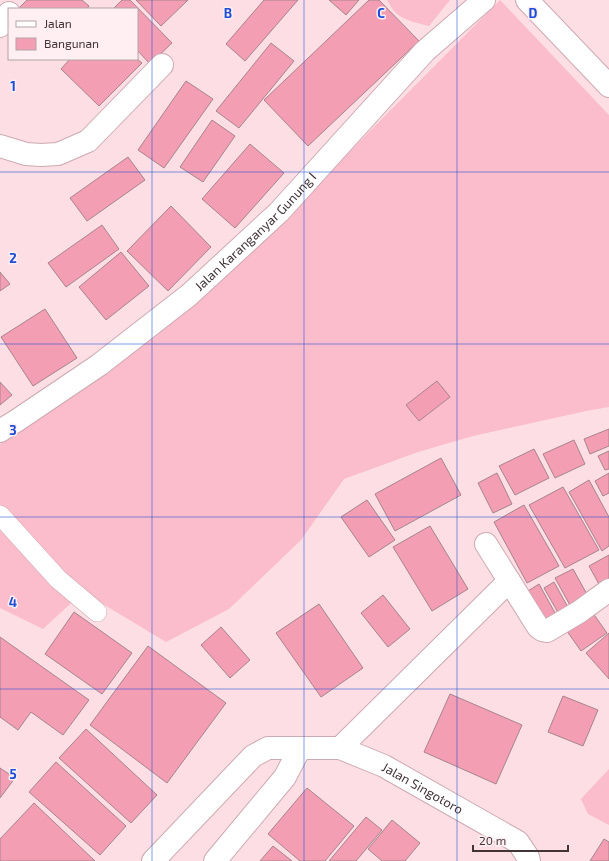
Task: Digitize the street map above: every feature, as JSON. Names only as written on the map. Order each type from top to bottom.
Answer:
[{"type":"street","name":"Jalan Karanganyar Gunung I","points":[[0,431],[99,365],[189,295],[280,212],[425,51],[484,0]]},
{"type":"street","points":[[528,0],[609,86]]},
{"type":"street","points":[[0,26],[8,15]]},
{"type":"street","points":[[0,146],[26,154],[41,155],[58,154],[88,141],[162,65]]},
{"type":"street","points":[[486,544],[538,627],[542,630],[548,631],[579,612],[609,590]]},
{"type":"street","points":[[340,748],[509,581]]},
{"type":"street","name":"Jalan Singotoro","points":[[153,861],[254,756],[268,748],[340,748],[384,766],[518,842],[529,861]]},
{"type":"street","points":[[215,861],[286,777],[300,748]]},
{"type":"lane","points":[[0,515],[58,580],[97,612]]},
{"type":"shaded area","points":[[387,0],[450,0],[429,26],[403,18],[393,10]]},
{"type":"shaded area","points":[[500,0],[609,115],[609,407],[473,436],[418,452],[344,479],[301,540],[229,609],[166,642],[83,592],[43,629],[0,608],[0,444],[86,386],[212,287]]},
{"type":"shaded area","points":[[609,769],[609,825],[588,814],[581,799]]},
{"type":"building","points":[[27,0],[82,0],[89,6],[88,8],[19,8]]},
{"type":"building","points":[[122,0],[130,0],[138,8],[114,8]]},
{"type":"building","points":[[136,0],[188,0],[161,26]]},
{"type":"building","points":[[264,0],[298,0],[245,61],[226,44]]},
{"type":"building","points":[[329,0],[359,0],[346,15]]},
{"type":"building","points":[[369,0],[379,0],[419,41],[308,146],[264,100]]},
{"type":"building","points":[[138,8],[172,43],[150,64],[138,51]]},
{"type":"building","points":[[271,43],[294,61],[239,128],[216,111]]},
{"type":"building","points":[[69,60],[138,60],[142,63],[99,106],[61,69]]},
{"type":"building","points":[[186,81],[213,99],[164,168],[138,150]]},
{"type":"building","points":[[212,120],[235,136],[203,182],[180,167]]},
{"type":"building","points":[[250,144],[284,173],[235,228],[202,199]]},
{"type":"building","points":[[128,157],[145,180],[87,221],[70,198]]},
{"type":"building","points":[[171,206],[211,247],[168,291],[127,251]]},
{"type":"building","points":[[102,225],[119,249],[66,287],[48,263]]},
{"type":"building","points":[[121,252],[149,286],[106,320],[79,287]]},
{"type":"building","points":[[0,272],[10,284],[0,291]]},
{"type":"building","points":[[45,309],[77,358],[33,386],[1,337]]},
{"type":"building","points":[[437,381],[450,397],[419,421],[406,405]]},
{"type":"building","points":[[0,382],[12,395],[0,405]]},
{"type":"building","points":[[609,429],[609,446],[590,454],[584,439]]},
{"type":"building","points":[[574,440],[585,464],[555,478],[543,454]]},
{"type":"building","points":[[534,449],[549,478],[515,495],[499,466]]},
{"type":"building","points":[[609,451],[609,469],[605,470],[598,456]]},
{"type":"building","points":[[441,458],[461,495],[395,531],[375,494]]},
{"type":"building","points":[[497,473],[512,504],[493,513],[478,483]]},
{"type":"building","points":[[609,473],[609,493],[603,496],[595,481]]},
{"type":"building","points":[[589,480],[609,517],[609,546],[602,551],[569,492]]},
{"type":"building","points":[[563,487],[599,550],[565,568],[529,505]]},
{"type":"building","points":[[367,500],[395,540],[369,557],[341,517]]},
{"type":"building","points":[[524,505],[559,566],[527,583],[494,522]]},
{"type":"building","points":[[430,526],[468,589],[432,611],[393,547]]},
{"type":"building","points":[[609,555],[609,581],[600,586],[589,566]]},
{"type":"building","points":[[573,569],[589,598],[571,607],[555,578]]},
{"type":"building","points":[[554,582],[570,611],[560,616],[544,588]]},
{"type":"building","points":[[539,584],[559,620],[548,626],[528,591]]},
{"type":"building","points":[[383,595],[410,629],[388,647],[361,613]]},
{"type":"building","points":[[319,604],[363,668],[321,697],[276,633]]},
{"type":"building","points":[[590,609],[607,633],[581,651],[564,627]]},
{"type":"building","points":[[74,612],[132,653],[102,694],[45,654]]},
{"type":"building","points":[[221,627],[250,660],[230,678],[201,645]]},
{"type":"building","points":[[609,633],[609,679],[586,653]]},
{"type":"building","points":[[0,637],[89,700],[63,735],[31,712],[18,730],[0,717]]},
{"type":"building","points":[[148,646],[226,703],[167,783],[90,725]]},
{"type":"building","points":[[450,694],[522,725],[496,784],[424,752]]},
{"type":"building","points":[[563,696],[598,710],[583,746],[548,732]]},
{"type":"building","points":[[86,729],[157,795],[131,823],[59,758]]},
{"type":"building","points":[[56,762],[126,826],[100,855],[29,792]]},
{"type":"building","points":[[0,768],[15,778],[0,798]]},
{"type":"building","points":[[307,788],[354,826],[325,861],[300,861],[268,834]]},
{"type":"building","points":[[34,803],[95,861],[0,861],[0,839]]},
{"type":"building","points":[[366,817],[382,830],[356,861],[329,861]]},
{"type":"building","points":[[392,820],[420,843],[405,861],[382,861],[368,849]]},
{"type":"building","points":[[604,839],[609,842],[609,861],[590,861]]},
{"type":"building","points":[[273,846],[292,861],[260,861]]}]
